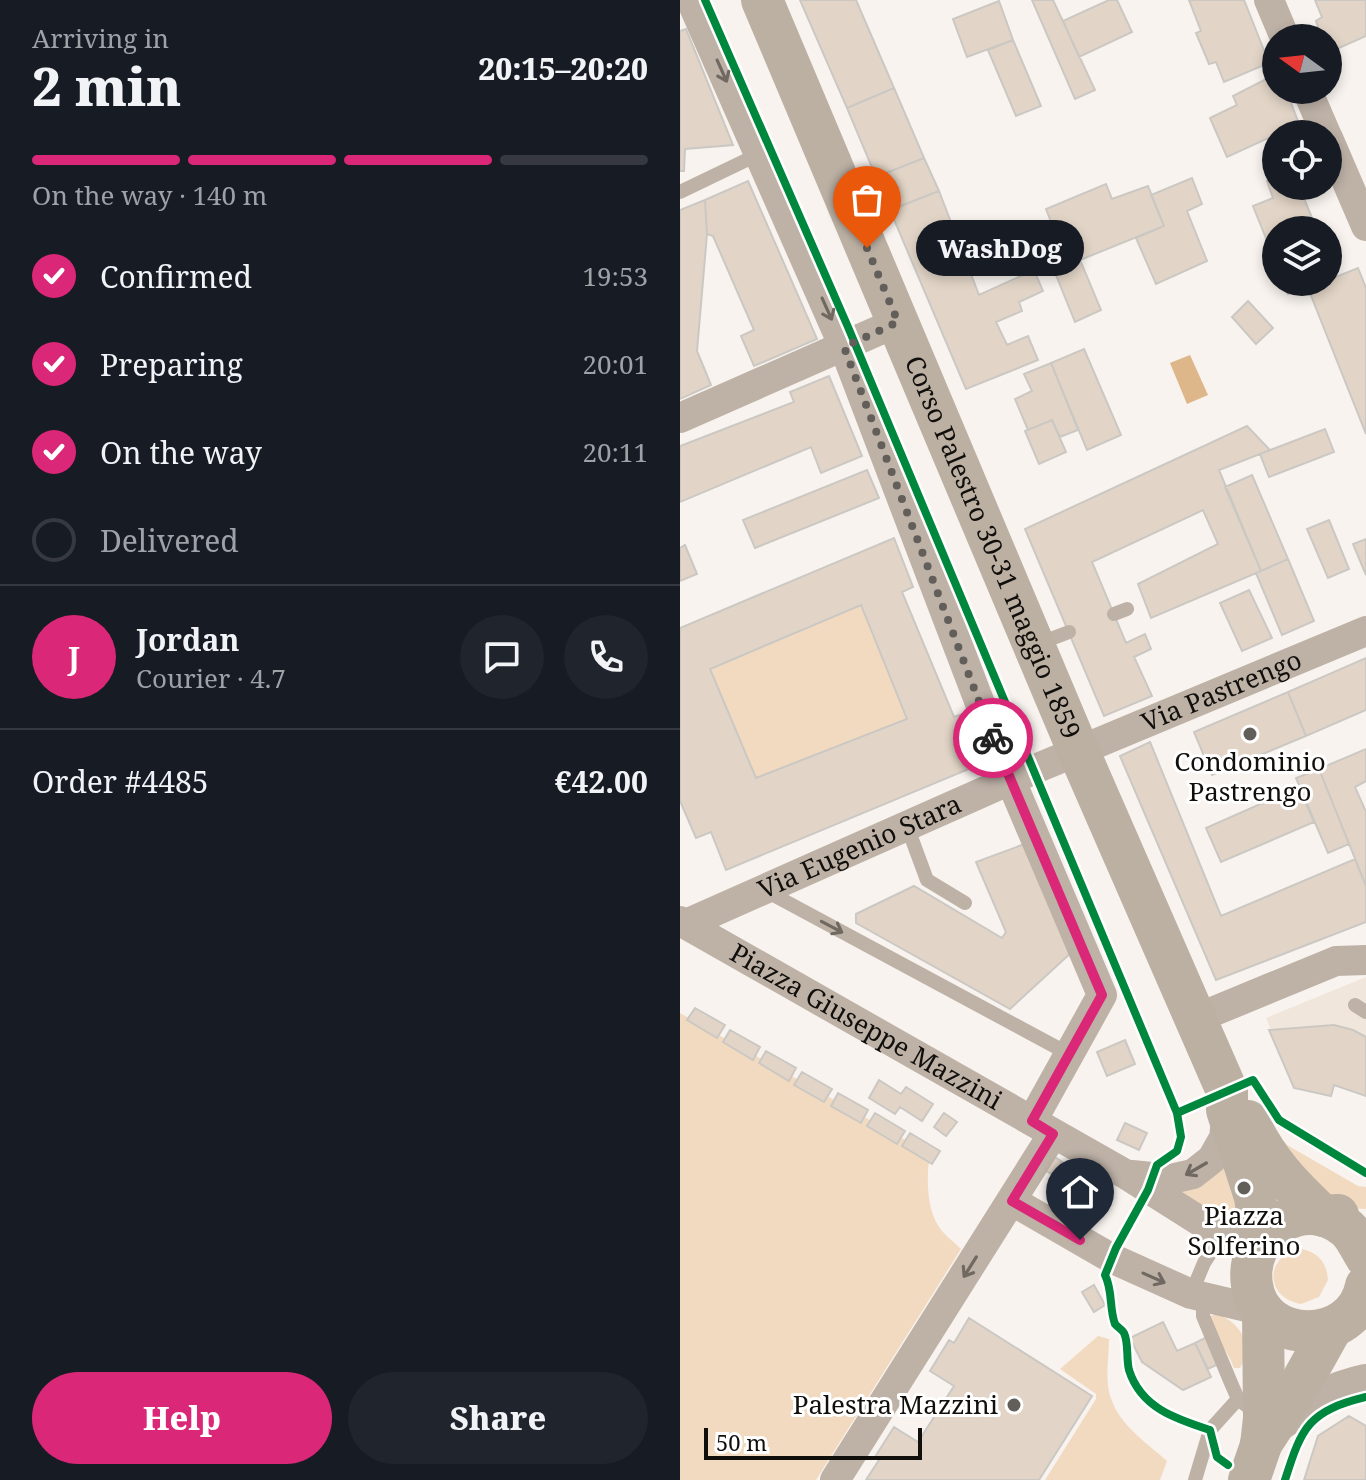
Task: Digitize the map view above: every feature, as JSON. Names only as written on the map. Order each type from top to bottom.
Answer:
[{"type":"main road","name":"Corso Palestro 30-31 maggio 1859","points":[[762,0],[898,322],[1051,639],[1078,750],[1228,1102],[1255,1197],[1242,1236]]},
{"type":"main road","name":"Corso Palestro 30-31 maggio 1859","points":[[1228,1102],[1241,1107],[1264,1153],[1297,1191],[1353,1230]]},
{"type":"main road","points":[[1320,1336],[1278,1324],[1263,1311],[1252,1288],[1251,1263],[1242,1236],[1296,1216],[1353,1230]]},
{"type":"main road","points":[[1258,1433],[1320,1336],[1351,1315],[1366,1286]]},
{"type":"main road","points":[[1258,1433],[1263,1311]]},
{"type":"street","points":[[691,0],[844,347],[1011,780],[1102,995],[1069,1054],[1012,1201],[835,1480]]},
{"type":"street","points":[[1269,0],[1279,24]]},
{"type":"street","points":[[1342,171],[1366,226]]},
{"type":"street","points":[[680,418],[898,322]]},
{"type":"street","name":"Via Pastrengo","points":[[1078,750],[1366,631]]},
{"type":"street","name":"Via Eugenio Stara","points":[[683,922],[763,890],[1078,750]]},
{"type":"street","name":"Piazza Giuseppe Mazzini","points":[[683,922],[1127,1175],[1242,1236]]},
{"type":"street","points":[[1195,1019],[1336,961],[1366,960]]},
{"type":"street","points":[[1127,1175],[1171,1179],[1193,1174],[1212,1159],[1224,1138],[1228,1102]]},
{"type":"street","points":[[1012,1201],[1111,1258],[1197,1296],[1263,1311]]},
{"type":"street","points":[[1320,1336],[1336,1361],[1366,1381]]},
{"type":"street","points":[[1258,1433],[1299,1408],[1346,1386],[1366,1381]]},
{"type":"lane","points":[[680,192],[759,154]]},
{"type":"lane","points":[[907,826],[927,880],[965,903]]},
{"type":"lane","points":[[763,890],[1069,1054]]},
{"type":"lane","points":[[1195,1480],[1210,1430],[1258,1433],[1203,1316],[1197,1296],[1200,1271],[1242,1236]]},
{"type":"shaded area","points":[[1190,355],[1208,395],[1187,404],[1170,363]]},
{"type":"shaded area","points":[[861,605],[907,719],[756,778],[710,669]]},
{"type":"shaded area","points":[[1366,977],[1366,1096],[1334,1085],[1331,1096],[1294,1088],[1266,1018]]},
{"type":"shaded area","points":[[680,1013],[930,1154],[928,1183],[933,1214],[942,1231],[961,1249],[816,1480],[680,1480]]},
{"type":"shaded area","points":[[1255,1102],[1272,1129],[1287,1145],[1358,1186],[1366,1187],[1366,1209],[1346,1208],[1327,1202],[1248,1105]]},
{"type":"shaded area","points":[[1224,1154],[1240,1220],[1235,1226],[1211,1222],[1178,1188]]},
{"type":"shaded area","points":[[1302,1249],[1321,1260],[1328,1280],[1319,1297],[1301,1304],[1280,1294],[1273,1276],[1281,1259]]},
{"type":"shaded area","points":[[1217,1314],[1233,1323],[1243,1336],[1246,1351],[1240,1368],[1234,1368],[1209,1323],[1208,1317]]},
{"type":"shaded area","points":[[1098,1336],[1109,1339],[1108,1386],[1116,1410],[1136,1434],[1167,1461],[1160,1480],[1045,1480],[1096,1399],[1096,1394],[1060,1369]]},
{"type":"building","points":[[800,0],[856,0],[894,88],[847,108]]},
{"type":"building","points":[[1032,0],[1053,0],[1095,90],[1075,99]]},
{"type":"building","points":[[1109,0],[1117,0],[1132,32],[1079,57],[1063,21]]},
{"type":"building","points":[[1189,0],[1244,0],[1262,45],[1262,66],[1224,82],[1216,62],[1209,64],[1196,33],[1201,31]]},
{"type":"building","points":[[1315,0],[1366,0],[1366,36],[1342,47],[1342,24],[1317,24],[1316,21],[1322,17]]},
{"type":"building","points":[[999,1],[1013,40],[967,57],[953,19]]},
{"type":"building","points":[[686,29],[733,145],[685,149],[684,171],[680,171],[680,31]]},
{"type":"building","points":[[1013,40],[1041,106],[1016,116],[988,50]]},
{"type":"building","points":[[1262,81],[1262,104],[1291,104],[1297,120],[1262,120],[1262,141],[1227,157],[1210,118],[1237,105],[1233,96]]},
{"type":"building","points":[[894,88],[924,158],[876,177],[847,108]]},
{"type":"building","points":[[924,158],[939,191],[890,210],[876,177]]},
{"type":"building","points":[[1192,178],[1202,204],[1187,211],[1207,261],[1156,284],[1136,238],[1164,226],[1151,195]]},
{"type":"building","points":[[748,181],[817,339],[754,366],[741,336],[754,330],[713,236],[707,234],[705,200]]},
{"type":"building","points":[[1106,184],[1112,199],[1148,186],[1164,226],[1080,260],[1101,310],[1075,322],[1043,243],[1057,237],[1046,209]]},
{"type":"building","points":[[939,191],[979,295],[1034,270],[1043,291],[1019,302],[1022,311],[996,322],[1007,345],[1028,336],[1038,360],[966,389],[890,210]]},
{"type":"building","points":[[705,200],[707,234],[697,351],[711,385],[680,399],[680,210]]},
{"type":"building","points":[[1268,200],[1305,200],[1311,216],[1262,216],[1262,228],[1253,206]]},
{"type":"building","points":[[1358,268],[1366,288],[1366,434],[1311,296],[1342,296],[1342,274]]},
{"type":"building","points":[[1248,301],[1273,328],[1256,344],[1232,317]]},
{"type":"building","points":[[1084,349],[1121,435],[1087,450],[1051,363]]},
{"type":"building","points":[[1051,363],[1078,430],[1060,437],[1052,420],[1028,430],[1015,399],[1032,391],[1024,374]]},
{"type":"building","points":[[829,376],[862,456],[821,473],[811,447],[680,502],[680,446],[794,402],[790,392]]},
{"type":"building","points":[[1052,420],[1066,452],[1039,464],[1025,431]]},
{"type":"building","points":[[1247,426],[1270,450],[1219,470],[1261,571],[1151,618],[1138,584],[1218,544],[1203,510],[1092,562],[1126,643],[1145,634],[1151,649],[1134,657],[1152,696],[1104,716],[1025,529]]},
{"type":"building","points":[[1325,429],[1334,452],[1269,477],[1260,454]]},
{"type":"building","points":[[867,470],[879,498],[755,548],[743,520]]},
{"type":"building","points":[[1252,475],[1288,559],[1261,571],[1225,487]]},
{"type":"building","points":[[1329,520],[1349,569],[1328,578],[1307,529]]},
{"type":"building","points":[[894,538],[913,587],[902,592],[954,717],[968,712],[988,761],[726,870],[711,832],[696,838],[680,801],[680,628]],"holes":[[[861,605],[907,719],[756,778],[710,669]]]},
{"type":"building","points":[[1366,539],[1366,575],[1353,544]]},
{"type":"building","points":[[685,545],[697,574],[680,581],[680,548]]},
{"type":"building","points":[[1288,559],[1314,621],[1282,635],[1256,573]]},
{"type":"building","points":[[1249,590],[1272,638],[1242,651],[1220,603]]},
{"type":"building","name":"Condominio Pastrengo","points":[[1366,658],[1366,710],[1306,736],[1288,692]]},
{"type":"building","name":"Condominio Pastrengo","points":[[1288,692],[1306,736],[1212,775],[1194,732]]},
{"type":"building","points":[[1150,742],[1221,916],[1355,859],[1366,886],[1366,922],[1216,980],[1120,756]]},
{"type":"building","points":[[1366,749],[1366,781],[1355,787],[1366,812],[1366,886],[1319,769]]},
{"type":"building","points":[[1319,769],[1349,844],[1328,853],[1296,778]]},
{"type":"building","points":[[1299,787],[1314,822],[1221,862],[1206,828]]},
{"type":"building","points":[[1030,842],[1073,951],[1010,1009],[856,923],[856,914],[914,886],[1002,938],[1006,932],[976,862]]},
{"type":"building","points":[[695,1008],[725,1025],[717,1038],[687,1020]]},
{"type":"building","points":[[1334,1025],[1366,1037],[1366,1096],[1334,1085],[1331,1096],[1294,1088],[1269,1030]]},
{"type":"building","points":[[730,1030],[760,1047],[753,1060],[723,1042]]},
{"type":"building","points":[[1125,1040],[1135,1064],[1107,1076],[1097,1052]]},
{"type":"building","points":[[766,1051],[796,1068],[789,1081],[759,1063]]},
{"type":"building","points":[[802,1072],[832,1089],[824,1102],[794,1085]]},
{"type":"building","points":[[879,1080],[901,1094],[906,1087],[933,1104],[922,1121],[900,1107],[895,1114],[869,1098]]},
{"type":"building","points":[[838,1093],[868,1110],[861,1123],[831,1106]]},
{"type":"building","points":[[875,1113],[905,1131],[897,1144],[867,1126]]},
{"type":"building","points":[[944,1113],[957,1122],[946,1136],[934,1127]]},
{"type":"building","points":[[1125,1123],[1147,1133],[1139,1150],[1117,1140]]},
{"type":"building","points":[[910,1133],[940,1151],[932,1164],[902,1146]]},
{"type":"building","points":[[1055,1157],[1068,1166],[1060,1179],[1046,1171]]},
{"type":"building","points":[[1094,1285],[1105,1305],[1094,1312],[1082,1292]]},
{"type":"building","name":"Palestra Mazzini","points":[[969,1318],[1092,1396],[1039,1480],[866,1480],[879,1460],[875,1457],[894,1427],[918,1442],[954,1386],[930,1371],[949,1340],[954,1343]]},
{"type":"building","points":[[1163,1322],[1177,1351],[1195,1343],[1211,1377],[1183,1390],[1142,1362],[1130,1338]]},
{"type":"building","points":[[1215,1333],[1227,1360],[1208,1369],[1195,1343]]},
{"type":"building","points":[[1349,1416],[1366,1426],[1366,1480],[1304,1480],[1318,1436]]},
{"type":"cycle path","points":[[705,0],[848,327],[1177,1113]]},
{"type":"cycle path","points":[[1228,1465],[1217,1457],[1210,1430],[1161,1410],[1142,1394],[1129,1370],[1126,1337],[1115,1324],[1105,1275],[1148,1190],[1157,1165],[1177,1151],[1181,1137],[1177,1113],[1253,1080],[1279,1120],[1366,1173]]},
{"type":"cycle path","points":[[1285,1480],[1297,1446],[1310,1424],[1332,1408],[1366,1397]]},
{"type":"way so far","points":[[867,248],[898,322],[844,347],[993,738]]},
{"type":"place","name":"WashDog","points":[[867,248]]},
{"type":"place","name":"Condominio Pastrengo","points":[[1250,734]]},
{"type":"place","name":"Piazza Solferino","points":[[1244,1188]]},
{"type":"place","name":"Palestra Mazzini","points":[[1014,1405]]},
{"type":"route","points":[[993,738],[1102,995],[1032,1121],[1053,1134],[1012,1201],[1080,1240]]}]
